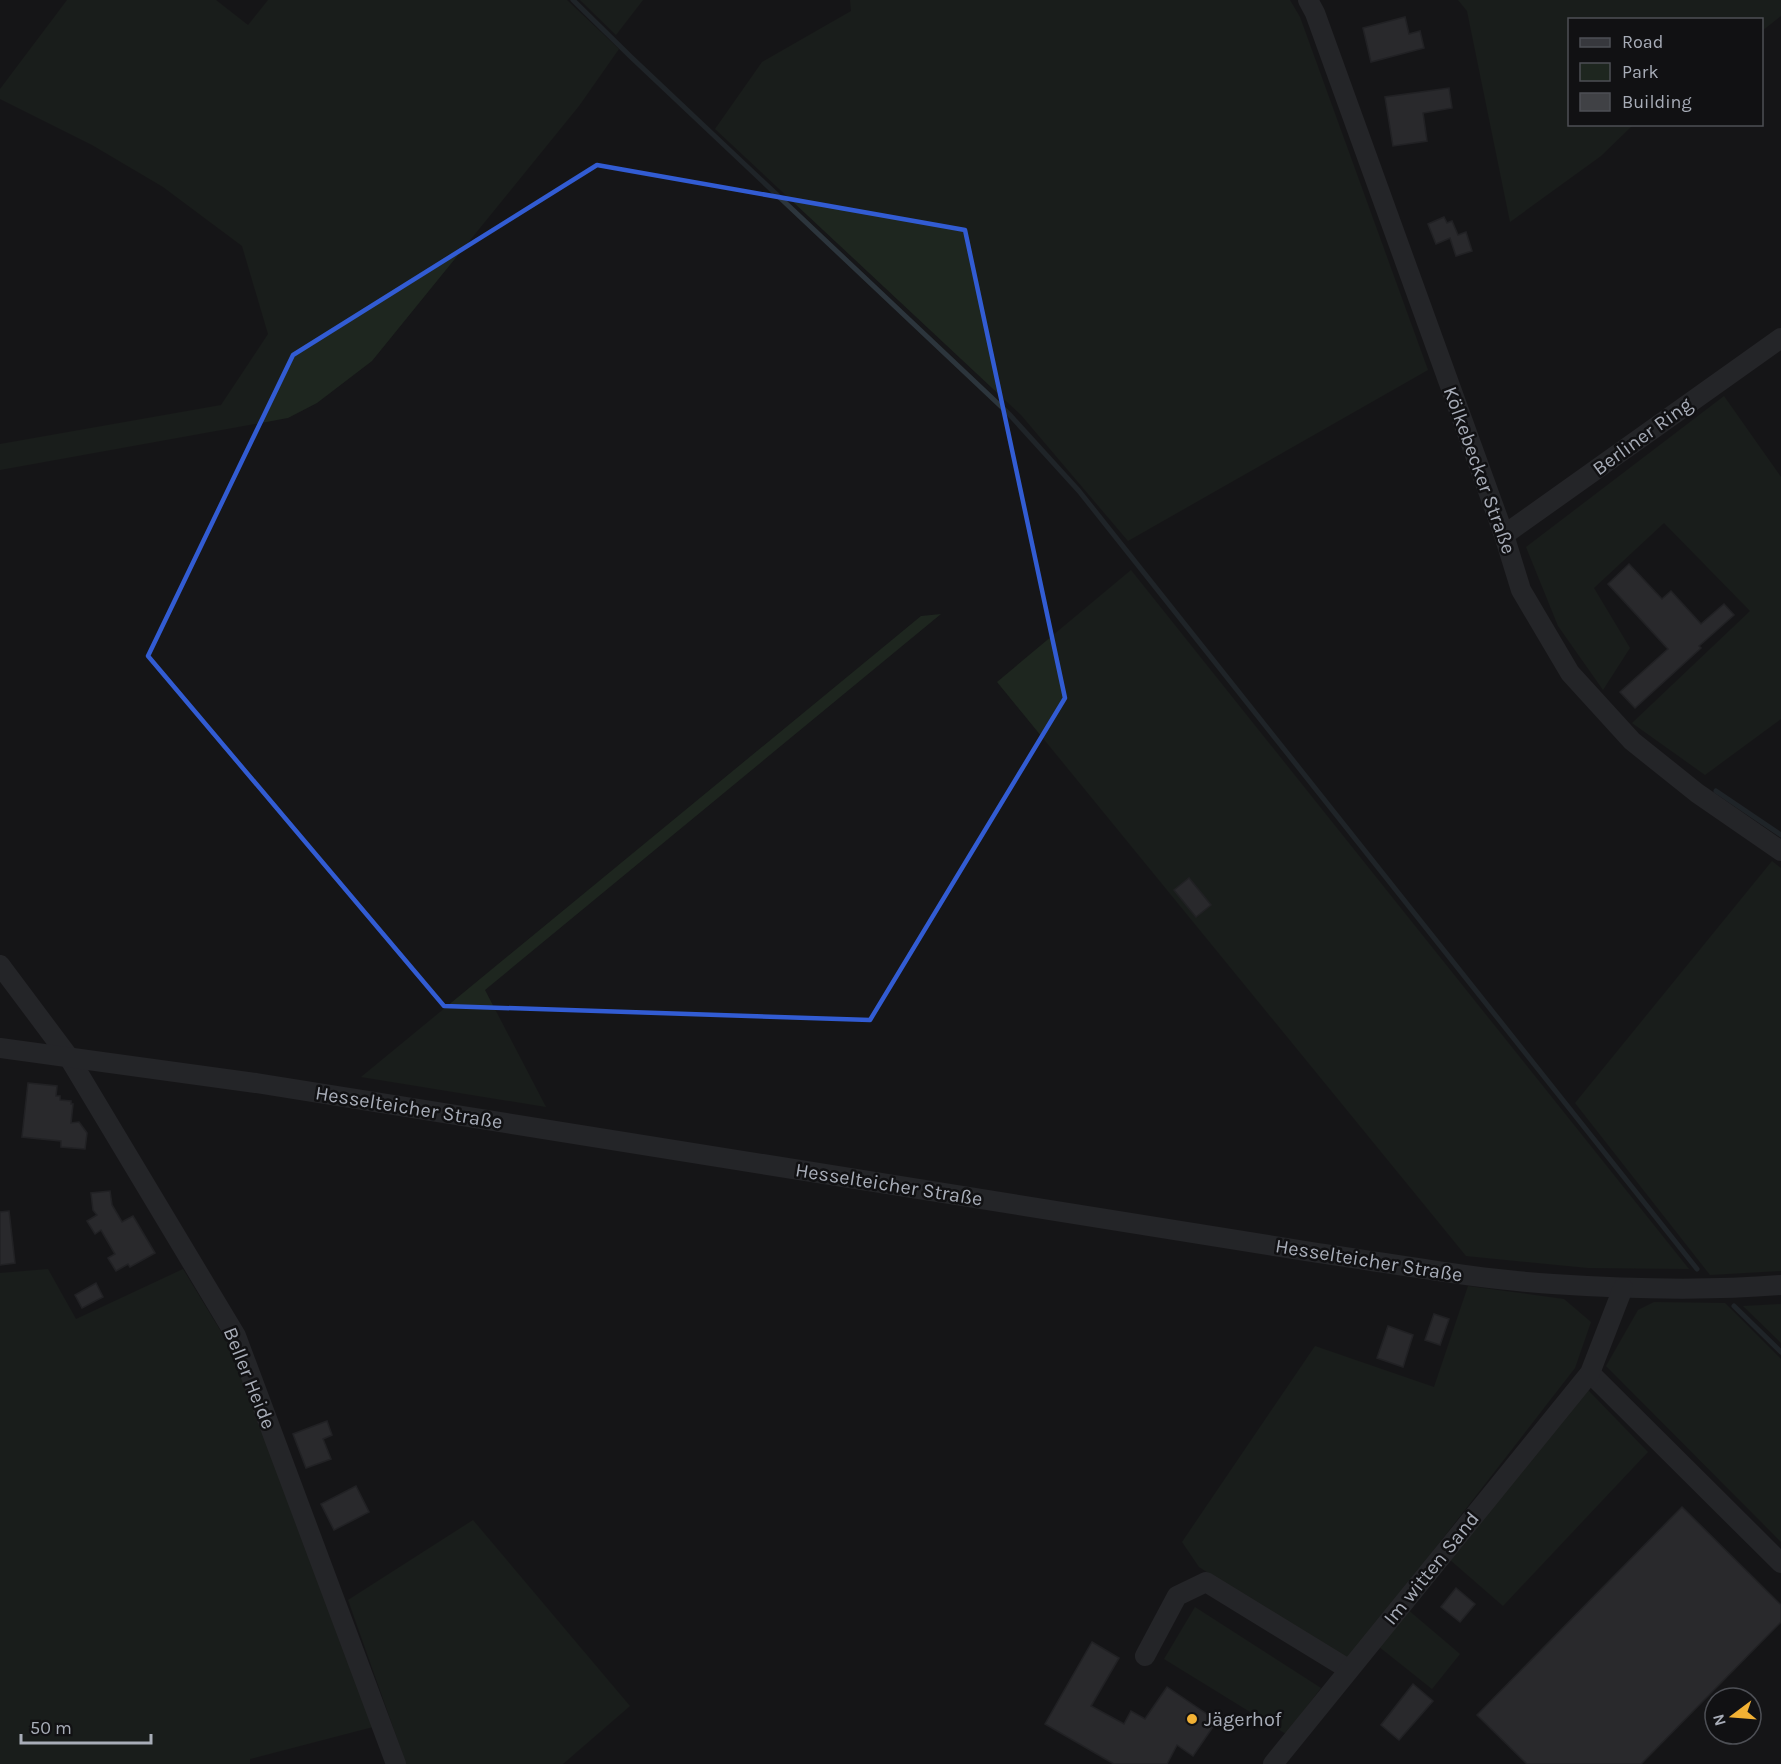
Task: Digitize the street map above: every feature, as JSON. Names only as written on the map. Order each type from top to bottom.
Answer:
[{"type":"street","name":"Kölkebecker Straße","points":[[1308,0],[1315,13],[1504,535],[1521,590],[1570,673],[1632,741],[1697,793],[1781,851]]},
{"type":"street","name":"Berliner Ring","points":[[1504,535],[1781,338]]},
{"type":"street","name":"Beller Heide","points":[[0,965],[68,1056],[236,1336],[396,1764]]},
{"type":"street","name":"Hesselteicher Straße","points":[[0,1048],[268,1085],[1318,1253],[1475,1276],[1552,1284],[1623,1287],[1692,1288],[1781,1285]]},
{"type":"street","name":"Im witten Sand","points":[[1274,1764],[1348,1669],[1590,1373],[1623,1287]]},
{"type":"street","points":[[1590,1373],[1781,1563]]},
{"type":"street","points":[[1145,1656],[1177,1596],[1206,1582],[1348,1669]]},
{"type":"highlighted area","points":[[597,165],[965,230],[1065,698],[870,1020],[444,1006],[148,656],[293,355]]},
{"type":"green space","points":[[67,0],[216,0],[248,25],[268,0],[567,0],[619,49],[579,106],[372,361],[317,403],[288,418],[0,470],[0,444],[221,405],[268,334],[242,246],[163,187],[92,145],[0,99],[0,89]]},
{"type":"green space","points":[[580,0],[643,0],[616,35]]},
{"type":"green space","points":[[850,0],[1290,0],[1300,17],[1428,370],[1128,541],[1021,415],[715,129],[762,62],[851,11]]},
{"type":"green space","points":[[1458,0],[1781,0],[1781,16],[1763,30],[1763,18],[1568,18],[1568,126],[1632,126],[1601,156],[1510,222],[1467,11]]},
{"type":"green space","points":[[1724,396],[1781,477],[1781,719],[1705,775],[1632,723],[1750,611],[1664,523],[1594,588],[1630,648],[1603,690],[1558,626],[1526,547]]},
{"type":"green space","points":[[1131,570],[1689,1269],[1588,1268],[1466,1256],[997,682]]},
{"type":"green space","points":[[941,614],[485,990],[546,1107],[361,1077],[921,616]]},
{"type":"green space","points":[[1772,861],[1781,868],[1781,1271],[1710,1275],[1575,1103]]},
{"type":"green space","points":[[48,1269],[76,1319],[183,1269],[231,1348],[373,1727],[250,1759],[250,1764],[0,1764],[0,1273]]},
{"type":"green space","points":[[1468,1286],[1564,1299],[1591,1322],[1575,1368],[1347,1662],[1199,1567],[1182,1542],[1315,1346],[1434,1387]]},
{"type":"green space","points":[[1654,1302],[1725,1303],[1781,1359],[1781,1542],[1606,1366],[1638,1310]]},
{"type":"green space","points":[[1781,1304],[1781,1343],[1743,1306]]},
{"type":"green space","points":[[1588,1390],[1648,1452],[1503,1606],[1449,1559]]},
{"type":"green space","points":[[473,1520],[630,1706],[563,1764],[406,1764],[348,1600]]},
{"type":"green space","points":[[1195,1607],[1321,1688],[1286,1734],[1164,1659]]},
{"type":"green space","points":[[1407,1609],[1460,1654],[1432,1689],[1378,1646]]},
{"type":"building","points":[[1405,17],[1409,34],[1420,31],[1424,48],[1371,62],[1363,28]]},
{"type":"building","points":[[1449,88],[1452,108],[1423,113],[1427,141],[1393,146],[1385,97]]},
{"type":"building","points":[[1444,217],[1447,223],[1452,221],[1458,235],[1466,232],[1472,251],[1456,256],[1450,238],[1436,244],[1428,224]]},
{"type":"building","points":[[1629,564],[1662,599],[1671,591],[1701,624],[1724,604],[1734,615],[1635,708],[1620,692],[1668,649],[1608,584]]},
{"type":"building","points":[[1189,878],[1211,905],[1196,917],[1174,890]]},
{"type":"building","points":[[28,1083],[57,1086],[56,1096],[60,1096],[60,1100],[71,1101],[73,1104],[71,1123],[79,1122],[87,1133],[85,1149],[61,1147],[61,1141],[22,1137]]},
{"type":"building","points":[[110,1191],[112,1205],[122,1222],[133,1216],[155,1253],[130,1267],[128,1264],[116,1271],[108,1258],[115,1254],[101,1230],[95,1234],[87,1221],[97,1215],[93,1210],[91,1193]]},
{"type":"building","points":[[9,1211],[15,1263],[0,1265],[0,1212]]},
{"type":"building","points":[[96,1283],[103,1297],[82,1308],[75,1295]]},
{"type":"building","points":[[1434,1314],[1449,1319],[1440,1345],[1425,1340]]},
{"type":"building","points":[[1388,1326],[1413,1335],[1403,1367],[1377,1358]]},
{"type":"building","points":[[327,1421],[332,1435],[323,1439],[331,1459],[306,1468],[293,1434]]},
{"type":"building","points":[[356,1486],[369,1512],[334,1530],[321,1504]]},
{"type":"building","points":[[1682,1507],[1781,1605],[1781,1622],[1718,1686],[1703,1686],[1703,1701],[1641,1764],[1527,1764],[1477,1715]]},
{"type":"building","points":[[1456,1588],[1475,1604],[1460,1622],[1441,1607]]},
{"type":"building","points":[[1092,1642],[1119,1658],[1091,1706],[1124,1724],[1131,1711],[1145,1719],[1167,1687],[1217,1721],[1193,1756],[1177,1745],[1167,1764],[1114,1764],[1045,1724]]},
{"type":"building","points":[[1413,1684],[1433,1701],[1399,1740],[1381,1725]]},
{"type":"waterway","points":[[573,0],[1009,414],[1079,491],[1697,1269]]},
{"type":"waterway","points":[[1716,791],[1781,835]]},
{"type":"waterway","points":[[1734,1306],[1781,1352]]},
{"type":"place","name":"Jägerhof","points":[[1192,1719]]}]
